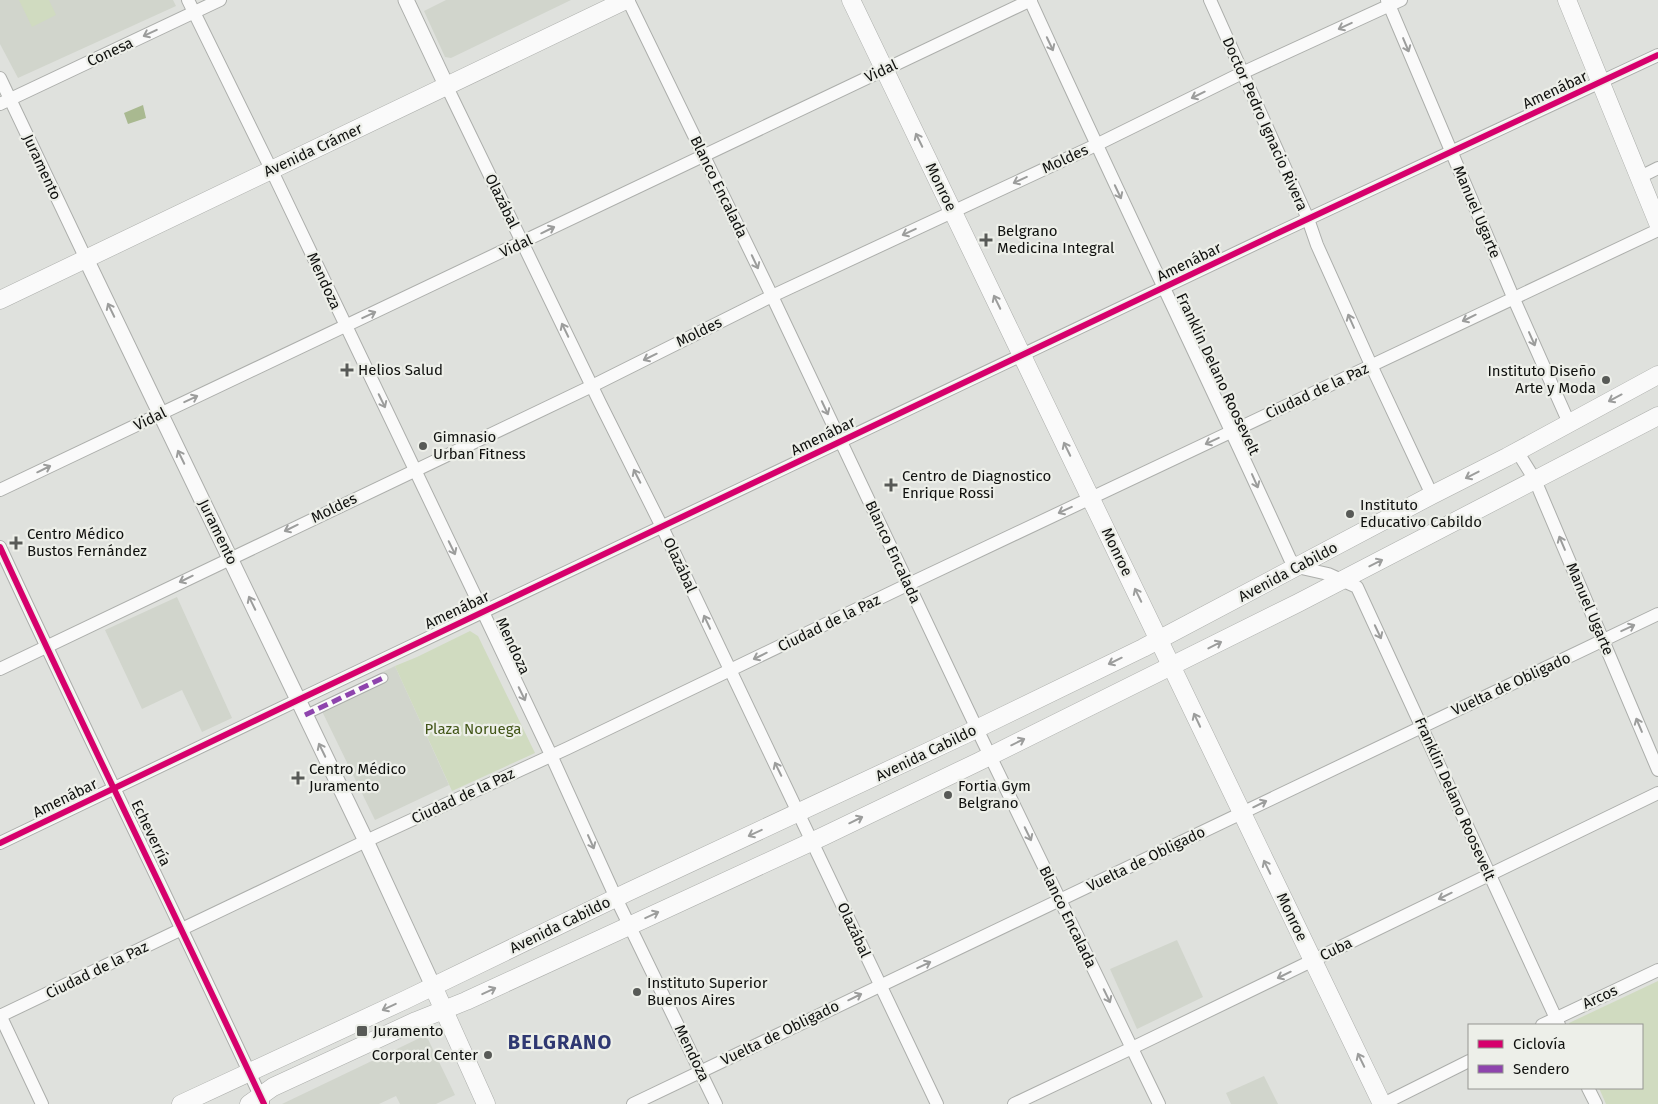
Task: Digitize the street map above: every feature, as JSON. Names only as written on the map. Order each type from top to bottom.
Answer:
[{"type":"main road","name":"Avenida Crámer","points":[[0,300],[627,0]]},
{"type":"main road","name":"Monroe","points":[[851,0],[1241,813],[1383,1104]]},
{"type":"main road","points":[[1567,0],[1658,223]]},
{"type":"main road","name":"Avenida Cabildo","points":[[181,1104],[435,990],[616,898],[977,729],[1159,639],[1658,375]]},
{"type":"main road","name":"Avenida Cabildo","points":[[258,1102],[282,1083],[630,926],[990,756],[1342,580],[1593,448],[1658,416]]},
{"type":"main road","points":[[435,990],[486,1104]]},
{"type":"street","name":"Mendoza","points":[[188,0],[483,612],[616,898],[716,1104]]},
{"type":"street","name":"Conesa","points":[[5,102],[220,0]]},
{"type":"street","name":"Olazábal","points":[[406,0],[522,243],[662,527],[937,1104]]},
{"type":"street","name":"Blanco Encalada","points":[[627,0],[704,154],[977,729],[1159,1104]]},
{"type":"street","name":"Vidal","points":[[0,490],[1030,0]]},
{"type":"street","name":"Franklin Delano Roosevelt","points":[[1030,0],[1290,559],[1297,567],[1328,574],[1357,587],[1557,1022]]},
{"type":"street","name":"Doctor Pedro Ignacio Rivera","points":[[1210,0],[1308,220],[1317,245],[1432,495]]},
{"type":"street","name":"Moldes","points":[[0,669],[414,469],[592,386],[772,296],[1393,2]]},
{"type":"street","name":"Manuel Ugarte","points":[[1393,2],[1452,152],[1569,423]]},
{"type":"street","name":"Amenábar","points":[[0,843],[1022,355],[1658,55]]},
{"type":"street","name":"Juramento","points":[[0,78],[5,102],[86,259],[161,413],[366,841],[435,990]]},
{"type":"street","points":[[1640,176],[1658,168]]},
{"type":"street","name":"Ciudad de la Paz","points":[[0,1016],[366,841],[730,671],[1513,297],[1658,230]]},
{"type":"street","name":"Manuel Ugarte","points":[[1517,451],[1535,480],[1658,770]]},
{"type":"street","name":"Echeverría","points":[[0,547],[249,1072],[258,1102]]},
{"type":"street","name":"Vuelta de Obligado","points":[[634,1104],[1658,614]]},
{"type":"street","points":[[305,715],[383,678]]},
{"type":"street","name":"Cuba","points":[[1014,1104],[1658,793]]},
{"type":"street","name":"Arcos","points":[[1557,1022],[1658,970]]},
{"type":"street","points":[[0,1016],[42,1104]]},
{"type":"street","points":[[1383,1104],[1468,1062]]},
{"type":"street","points":[[1588,1089],[1596,1104]]},
{"type":"shaded area","points":[[0,0],[173,0],[176,6],[18,78],[0,44]]},
{"type":"shaded area","points":[[446,0],[571,0],[451,58],[445,57],[424,11]]},
{"type":"shaded area","points":[[143,105],[146,118],[128,124],[124,113]]},
{"type":"shaded area","points":[[177,597],[232,718],[202,732],[182,690],[142,709],[105,630]]},
{"type":"shaded area","points":[[395,666],[449,785],[375,820],[318,703]]},
{"type":"shaded area","points":[[1177,940],[1203,997],[1137,1029],[1110,969]]},
{"type":"shaded area","points":[[426,1035],[455,1095],[436,1104],[400,1104],[396,1096],[379,1104],[282,1104]]},
{"type":"shaded area","points":[[1264,1076],[1278,1104],[1231,1104],[1226,1093]]},
{"type":"green space","points":[[19,0],[49,0],[56,15],[32,27]]},
{"type":"green space","name":"Plaza Noruega","points":[[470,631],[478,636],[535,753],[452,791],[395,666]]},
{"type":"green space","points":[[1658,981],[1658,1104],[1606,1104],[1599,1089],[1643,1089],[1643,1024],[1569,1023]]},
{"type":"marked path","points":[[305,715],[383,678]]},
{"type":"cycle path","points":[[0,843],[1280,232],[1658,55]]},
{"type":"cycle path","points":[[0,547],[264,1104]]},
{"type":"place","name":"Belgrano Medicina Integral","points":[[986,240]]},
{"type":"place","name":"Helios Salud","points":[[347,370]]},
{"type":"place","name":"Instituto Diseño Arte y Moda","points":[[1606,380]]},
{"type":"place","name":"Gimnasio Urban Fitness","points":[[423,446]]},
{"type":"place","name":"Centro de Diagnostico Enrique Rossi","points":[[891,485]]},
{"type":"place","name":"Instituto Educativo Cabildo","points":[[1350,514]]},
{"type":"place","name":"Centro Médico Bustos Fernández","points":[[16,543]]},
{"type":"place","name":"Centro Médico Juramento","points":[[298,778]]},
{"type":"place","name":"Fortia Gym Belgrano","points":[[948,795]]},
{"type":"place","name":"Instituto Superior Buenos Aires","points":[[637,992]]},
{"type":"place","name":"Juramento","points":[[362,1031]]},
{"type":"place","name":"Corporal Center","points":[[488,1055]]},
{"type":"district","name":"BELGRANO","points":[[560,1042]]}]
